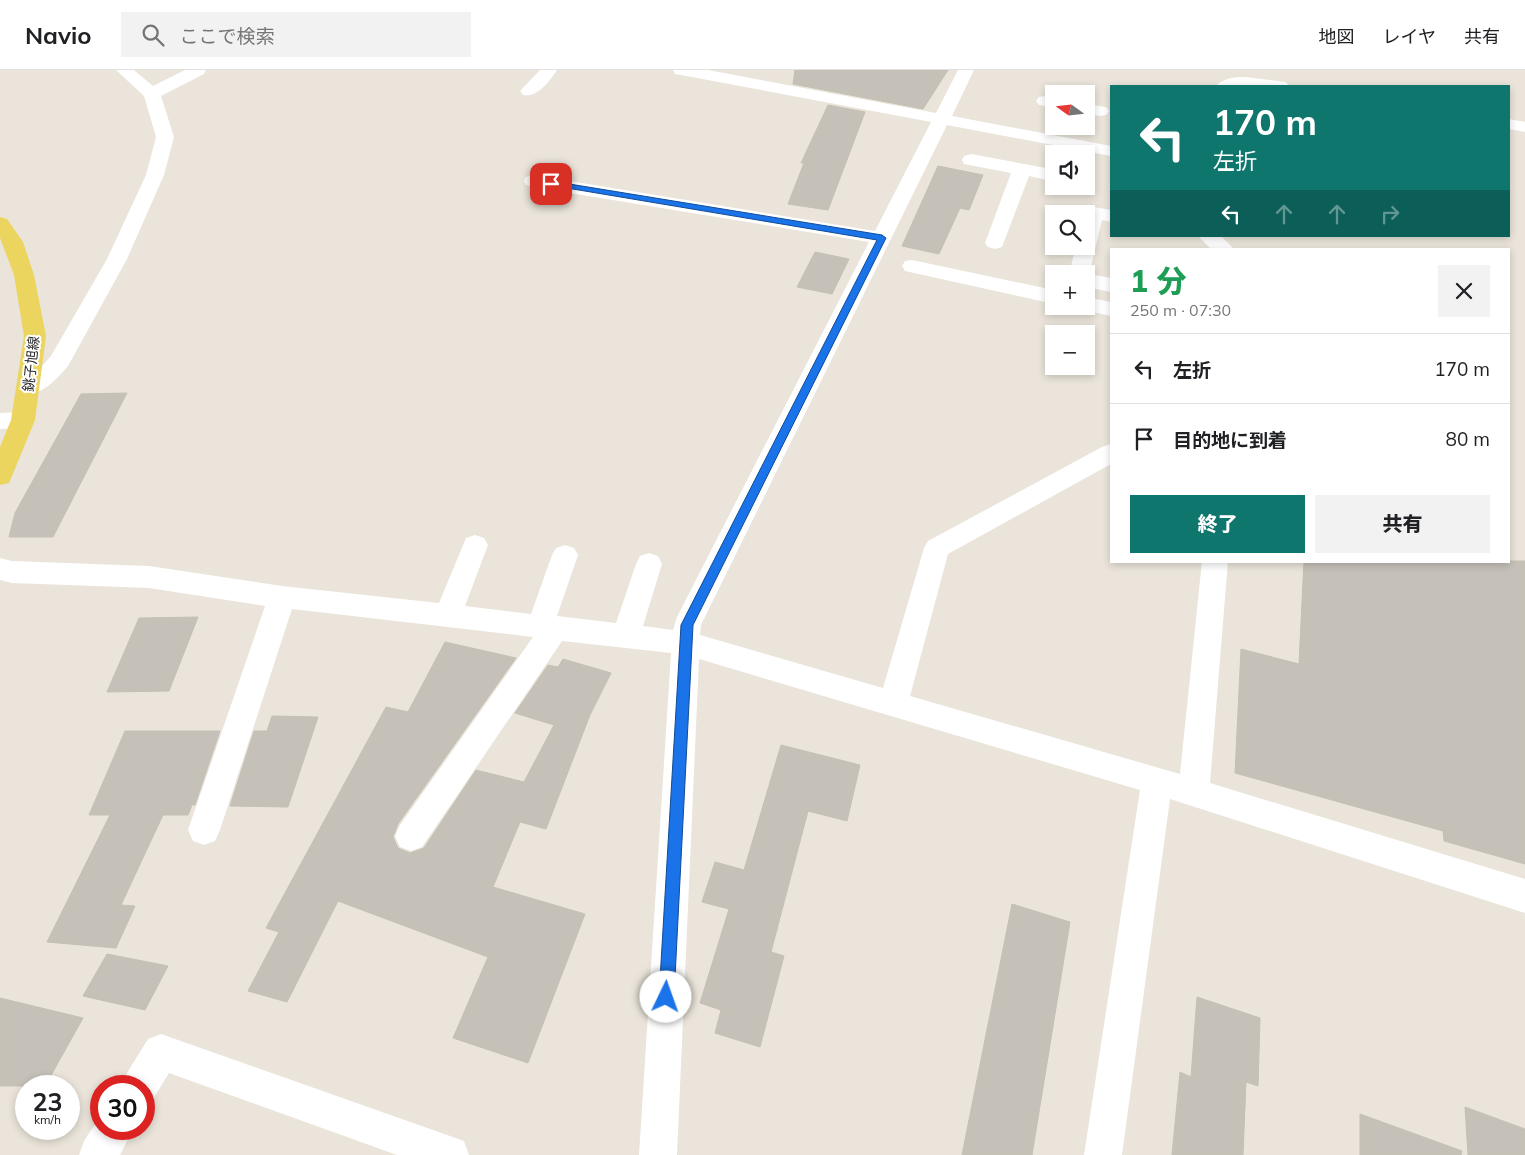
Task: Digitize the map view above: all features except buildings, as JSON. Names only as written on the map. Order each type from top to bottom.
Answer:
[{"type":"main road","name":"銚子旭線","points":[[0,223],[13,242],[24,275],[35,336],[29,387],[11,421],[0,476]]},
{"type":"street","points":[[29,387],[47,375],[60,361],[117,259],[155,176],[165,138],[152,94],[124,70]]},
{"type":"street","points":[[152,94],[198,70]]},
{"type":"street","points":[[529,91],[549,70]]},
{"type":"street","points":[[681,70],[942,118],[1059,145]]},
{"type":"street","points":[[658,1155],[687,625],[966,70]]},
{"type":"street","points":[[1228,85],[1248,81],[1274,85]]},
{"type":"street","points":[[1510,124],[1525,127]]},
{"type":"street","points":[[1095,150],[1110,151]]},
{"type":"street","points":[[971,160],[1045,174]]},
{"type":"street","points":[[995,243],[1022,169]]},
{"type":"street","points":[[533,181],[882,238]]},
{"type":"street","points":[[1095,213],[1110,216]]},
{"type":"street","points":[[1209,237],[1223,248]]},
{"type":"street","points":[[912,266],[1045,295]]},
{"type":"street","points":[[1095,282],[1110,285]]},
{"type":"street","points":[[1095,306],[1110,309]]},
{"type":"street","points":[[893,704],[937,548],[1110,454]]},
{"type":"street","points":[[448,615],[474,545]]},
{"type":"street","points":[[411,836],[548,626],[565,555]]},
{"type":"street","points":[[1194,792],[1215,563]]},
{"type":"street","points":[[626,636],[649,564]]},
{"type":"street","points":[[0,569],[12,572],[149,577],[282,598],[548,626],[686,643],[1194,792],[1525,896]]},
{"type":"street","points":[[204,830],[282,598]]},
{"type":"street","points":[[1103,1155],[1157,781]]},
{"type":"street","points":[[147,1075],[161,1052],[450,1155]]},
{"type":"street","points":[[98,1155],[107,1140]]},
{"type":"route","points":[[551,184],[882,238],[687,625],[666,997]]}]
